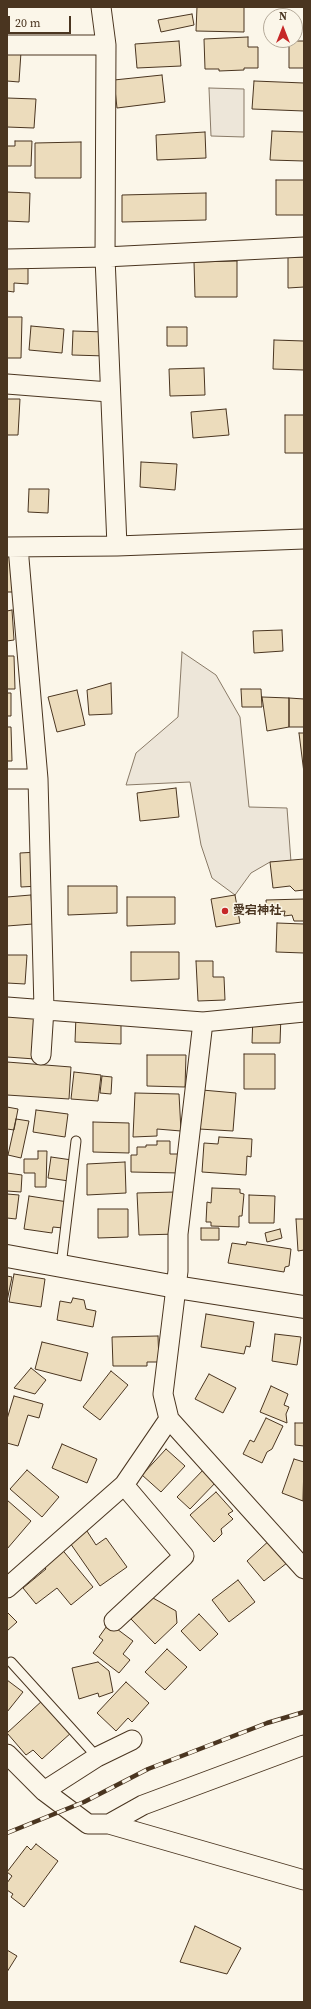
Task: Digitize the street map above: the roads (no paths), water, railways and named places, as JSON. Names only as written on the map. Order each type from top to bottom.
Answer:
[{"type":"street","points":[[101,7],[106,46],[105,257],[116,546]]},
{"type":"street","points":[[7,45],[106,46]]},
{"type":"street","points":[[7,259],[105,257],[304,247]]},
{"type":"street","points":[[7,384],[109,392]]},
{"type":"street","points":[[41,1055],[44,1009],[38,779],[12,547],[116,546],[304,539]]},
{"type":"street","points":[[7,779],[38,779]]},
{"type":"street","points":[[7,1007],[44,1009],[121,1017],[203,1022],[304,1012]]},
{"type":"street","points":[[203,1022],[178,1234],[176,1287],[163,1394],[169,1419],[304,1569]]},
{"type":"street","points":[[7,1256],[176,1287],[304,1308]]},
{"type":"street","points":[[7,1588],[124,1485],[169,1419]]},
{"type":"street","points":[[114,1621],[184,1556],[124,1485]]},
{"type":"street","points":[[44,1791],[97,1757],[132,1740]]},
{"type":"street","points":[[109,1824],[143,1804],[304,1745]]},
{"type":"street","points":[[7,1754],[44,1791],[88,1824],[109,1824],[304,1880]]},
{"type":"lane","points":[[61,1266],[76,1140]]},
{"type":"lane","points":[[11,1662],[97,1757]]},
{"type":"railway","points":[[7,1833],[84,1802],[148,1769],[267,1723],[304,1712]]},
{"type":"place","name":"愛宕神社","points":[[225,911]]}]
